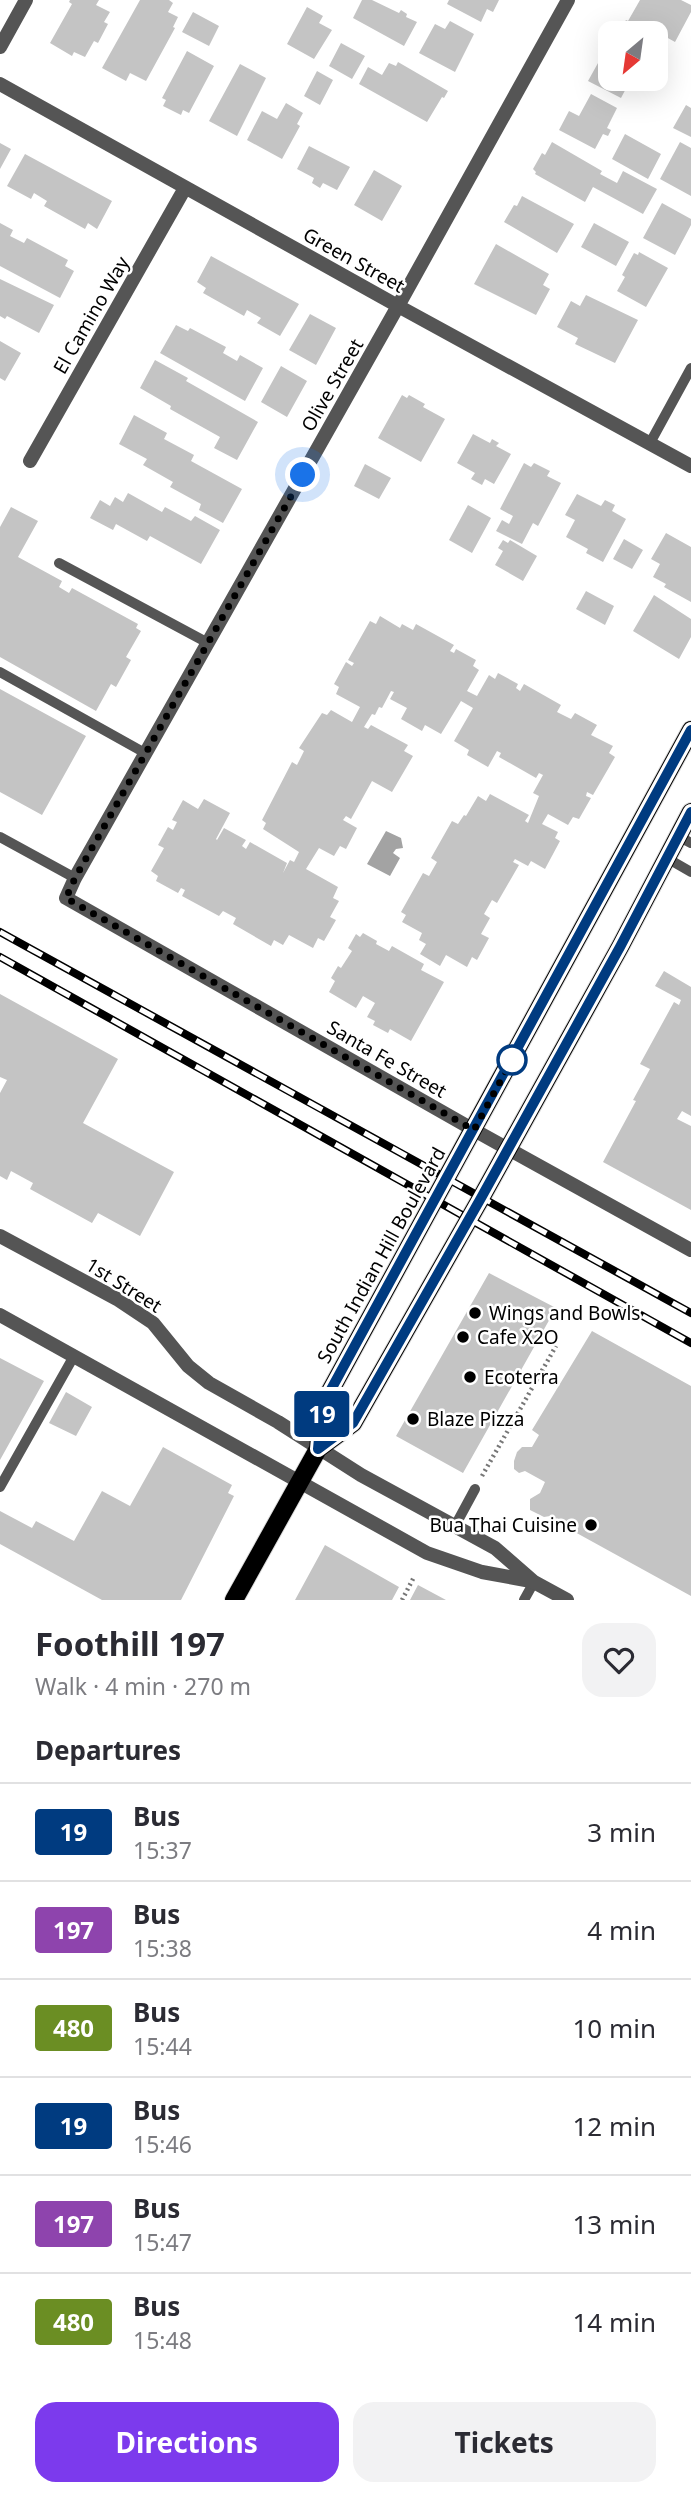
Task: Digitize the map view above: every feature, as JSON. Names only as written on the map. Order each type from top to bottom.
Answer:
[{"type":"main road","name":"South Indian Hill Boulevard","points":[[318,1449],[322,1406],[691,730]]},
{"type":"main road","points":[[234,1600],[318,1449],[353,1423],[620,947],[666,857],[684,839],[691,812]]},
{"type":"street","points":[[0,47],[26,0]]},
{"type":"street","name":"Olive Street","points":[[66,898],[568,0]]},
{"type":"street","name":"Green Street","points":[[0,84],[691,466]]},
{"type":"street","name":"El Camino Way","points":[[30,461],[185,188]]},
{"type":"street","name":"Santa Fe Street","points":[[66,898],[691,1250]]},
{"type":"street","name":"1st Street","points":[[0,1236],[117,1299],[153,1323],[188,1366],[209,1384],[278,1422],[361,1475],[495,1548],[534,1582],[567,1600]]},
{"type":"street","name":"1st Street","points":[[0,1315],[427,1553],[482,1572],[534,1582]]},
{"type":"lane","points":[[650,443],[691,368]]},
{"type":"lane","points":[[59,563],[208,643]]},
{"type":"lane","points":[[0,673],[145,753]]},
{"type":"lane","points":[[0,837],[75,878]]},
{"type":"lane","points":[[666,857],[691,872]]},
{"type":"lane","points":[[0,1488],[74,1356]]},
{"type":"lane","points":[[455,1526],[475,1489]]},
{"type":"lane","points":[[524,1600],[534,1582]]},
{"type":"path","points":[[475,1489],[556,1346]]},
{"type":"path","points":[[402,1600],[414,1577]]},
{"type":"shaded area","points":[[386,831],[401,838],[403,848],[396,849],[393,853],[400,858],[390,876],[367,864]]},
{"type":"building","points":[[70,0],[99,0],[96,5],[110,12],[104,22],[108,24],[98,43],[94,41],[85,57],[74,52],[72,56],[50,43],[72,4]]},
{"type":"building","points":[[140,0],[169,0],[173,3],[168,12],[178,17],[173,27],[175,28],[146,81],[130,73],[126,81],[102,68]]},
{"type":"building","points":[[362,0],[372,0],[399,13],[401,10],[407,14],[406,17],[417,22],[404,46],[353,18]]},
{"type":"building","points":[[449,0],[499,0],[493,12],[487,9],[481,22],[447,4]]},
{"type":"building","points":[[640,0],[681,0],[691,5],[691,12],[675,42],[668,38],[668,21],[628,21]]},
{"type":"building","points":[[307,7],[323,16],[319,23],[332,30],[314,59],[287,44]]},
{"type":"building","points":[[193,12],[219,26],[209,46],[182,32]]},
{"type":"building","points":[[450,21],[474,34],[455,72],[419,53],[435,24],[445,29]]},
{"type":"building","points":[[341,43],[365,56],[352,79],[329,66]]},
{"type":"building","points":[[187,51],[214,66],[189,113],[183,110],[181,115],[163,106],[166,100],[162,98]]},
{"type":"building","points":[[398,62],[448,91],[427,122],[359,84],[368,67],[382,75],[389,63],[396,66]]},
{"type":"building","points":[[598,63],[598,86],[588,81]]},
{"type":"building","points":[[240,64],[266,78],[237,136],[209,121]]},
{"type":"building","points":[[317,71],[333,80],[320,105],[304,96]]},
{"type":"building","points":[[607,91],[625,91],[621,98]]},
{"type":"building","points":[[591,94],[617,108],[607,128],[611,130],[608,136],[603,134],[595,149],[559,130],[569,111],[579,116]]},
{"type":"building","points":[[286,103],[303,113],[297,124],[300,126],[282,159],[247,140],[262,111],[277,119]]},
{"type":"building","points":[[686,105],[691,108],[691,137],[673,128]]},
{"type":"building","points":[[625,134],[661,154],[648,179],[612,159]]},
{"type":"building","points":[[552,142],[602,171],[600,174],[617,183],[623,171],[657,189],[643,214],[593,187],[585,202],[535,174],[533,169]]},
{"type":"building","points":[[680,142],[691,148],[691,196],[660,179]]},
{"type":"building","points":[[0,143],[11,149],[0,169]]},
{"type":"building","points":[[309,146],[350,167],[337,190],[323,183],[320,188],[312,183],[314,178],[297,169]]},
{"type":"building","points":[[25,154],[112,201],[97,229],[88,223],[85,229],[44,206],[47,201],[34,193],[31,199],[7,186]]},
{"type":"building","points":[[374,170],[402,186],[382,221],[354,205]]},
{"type":"building","points":[[522,196],[574,224],[557,253],[504,222]]},
{"type":"building","points":[[662,203],[691,219],[691,225],[675,255],[643,238]]},
{"type":"building","points":[[0,223],[13,230],[10,236],[24,243],[27,238],[68,260],[65,266],[74,271],[60,298],[0,266]]},
{"type":"building","points":[[594,223],[629,242],[616,266],[581,247]]},
{"type":"building","points":[[496,244],[549,274],[543,285],[550,289],[536,315],[474,284]]},
{"type":"building","points":[[639,252],[668,268],[646,307],[617,291],[634,253],[638,255]]},
{"type":"building","points":[[211,256],[299,304],[280,336],[257,323],[261,318],[247,310],[244,316],[203,293],[206,288],[197,282]]},
{"type":"building","points":[[0,279],[54,305],[39,333],[7,316],[5,319],[0,316]]},
{"type":"building","points":[[586,295],[638,320],[615,363],[575,344],[578,338],[557,327],[571,301],[580,306]]},
{"type":"building","points":[[310,314],[336,328],[316,365],[289,350]]},
{"type":"building","points":[[176,325],[188,331],[190,328],[226,347],[223,353],[237,361],[240,355],[263,368],[245,401],[160,353]]},
{"type":"building","points":[[0,341],[21,353],[5,381],[0,378]]},
{"type":"building","points":[[155,360],[258,422],[237,460],[214,448],[220,437],[170,409],[171,406],[140,388]]},
{"type":"building","points":[[281,366],[307,381],[287,417],[261,402]]},
{"type":"building","points":[[402,395],[407,398],[409,395],[425,404],[423,407],[445,419],[421,462],[378,438]]},
{"type":"building","points":[[134,415],[167,433],[164,439],[194,455],[191,461],[242,489],[223,523],[199,510],[201,504],[170,487],[173,482],[143,465],[147,459],[119,444]]},
{"type":"building","points":[[473,434],[490,443],[492,439],[499,443],[496,446],[511,454],[494,484],[485,479],[482,485],[471,479],[475,473],[457,463]]},
{"type":"building","points":[[524,463],[531,467],[534,463],[550,471],[547,476],[561,483],[538,526],[533,523],[522,544],[496,531],[502,520],[509,524],[513,516],[500,509]]},
{"type":"building","points":[[365,464],[391,478],[379,499],[354,486]]},
{"type":"building","points":[[128,493],[162,512],[165,507],[191,521],[195,516],[220,530],[201,564],[150,536],[147,541],[116,524],[113,530],[90,518],[100,500],[110,506],[115,497],[123,502]]},
{"type":"building","points":[[577,494],[601,506],[605,500],[615,505],[612,511],[626,519],[603,562],[586,553],[588,549],[566,537],[575,520],[565,515]]},
{"type":"building","points":[[468,505],[491,518],[472,553],[449,540]]},
{"type":"building","points":[[11,507],[38,521],[18,557],[62,581],[59,587],[69,593],[72,588],[138,624],[136,628],[141,631],[126,657],[131,660],[116,687],[111,684],[96,711],[0,657],[0,527]]},
{"type":"building","points":[[666,533],[691,547],[691,602],[664,587],[666,584],[653,577],[660,564],[651,559]]},
{"type":"building","points":[[624,539],[643,550],[632,569],[613,559]]},
{"type":"building","points":[[503,540],[508,543],[510,540],[537,556],[523,581],[495,565],[503,551],[498,548]]},
{"type":"building","points":[[586,591],[614,606],[605,625],[576,609]]},
{"type":"building","points":[[654,595],[691,619],[691,637],[679,659],[633,631]]},
{"type":"building","points":[[380,616],[400,628],[402,624],[413,630],[416,624],[454,645],[450,651],[454,653],[456,649],[476,660],[473,666],[479,670],[467,691],[477,696],[489,675],[495,679],[498,673],[518,684],[516,688],[520,691],[524,684],[561,705],[557,712],[571,719],[575,713],[597,725],[591,735],[613,746],[609,753],[615,757],[593,795],[587,792],[586,796],[591,798],[579,819],[573,817],[568,825],[548,814],[542,824],[558,832],[555,838],[560,841],[545,869],[531,861],[528,866],[515,859],[513,862],[519,865],[497,903],[492,900],[484,914],[490,918],[481,934],[489,938],[477,960],[472,957],[467,967],[446,955],[440,966],[420,954],[426,944],[419,940],[422,933],[402,922],[406,915],[401,912],[423,873],[429,876],[437,862],[431,858],[452,821],[458,824],[478,796],[486,801],[490,794],[529,815],[525,821],[528,823],[539,796],[533,793],[543,775],[539,773],[536,778],[499,757],[501,753],[497,751],[488,767],[467,755],[469,750],[454,741],[473,708],[461,701],[441,734],[425,725],[422,731],[401,719],[407,708],[390,699],[394,692],[391,691],[382,708],[379,707],[375,715],[372,714],[364,727],[368,729],[371,725],[408,745],[404,751],[413,756],[392,792],[372,781],[351,819],[346,816],[343,820],[357,828],[346,849],[340,846],[334,856],[319,848],[306,869],[338,887],[333,898],[339,901],[330,917],[336,920],[324,941],[318,938],[313,948],[289,935],[283,945],[274,940],[271,946],[233,924],[236,918],[223,911],[219,916],[182,896],[185,890],[181,888],[178,893],[156,881],[158,876],[151,871],[164,848],[158,845],[168,827],[173,830],[177,822],[172,820],[183,800],[198,809],[204,799],[230,813],[217,840],[224,828],[246,840],[242,846],[246,849],[250,842],[287,863],[283,873],[290,860],[294,862],[299,852],[263,829],[266,823],[262,820],[292,762],[297,765],[304,751],[299,748],[322,713],[327,715],[331,710],[352,722],[360,707],[336,694],[339,687],[334,684],[346,662],[352,666],[354,663],[348,660],[370,621],[376,624]]},
{"type":"building","points":[[0,689],[86,736],[42,815],[0,792]]},
{"type":"building","points":[[363,933],[389,951],[392,946],[424,964],[421,970],[444,982],[411,1041],[390,1029],[388,1033],[373,1025],[375,1021],[367,1017],[375,1003],[363,996],[356,1008],[329,992],[335,981],[331,978],[352,951],[348,948],[356,934],[360,937]]},
{"type":"building","points":[[664,971],[691,987],[691,1116],[682,1111],[677,1119],[691,1126],[691,1210],[603,1162],[650,1069],[640,1064],[674,1002],[679,1005],[681,1000],[655,986]]},
{"type":"building","points":[[0,994],[118,1059],[83,1123],[174,1172],[140,1236],[98,1213],[92,1223],[30,1189],[33,1183],[11,1171],[7,1180],[0,1176],[0,1093],[7,1080],[0,1077]]},
{"type":"building","points":[[489,1273],[556,1308],[463,1473],[396,1436]]},
{"type":"building","points":[[592,1331],[691,1386],[691,1596],[573,1531],[573,1528],[550,1516],[544,1517],[530,1510],[530,1499],[540,1493],[545,1482],[525,1471],[519,1473],[514,1469],[517,1452],[522,1447],[532,1447],[539,1435],[532,1430]]},
{"type":"building","points":[[0,1358],[44,1381],[0,1460]]},
{"type":"building","points":[[66,1392],[92,1407],[76,1436],[49,1423]]},
{"type":"building","points":[[163,1447],[232,1485],[228,1493],[234,1496],[181,1600],[102,1600],[0,1544],[0,1511],[32,1528],[36,1521],[74,1541],[102,1491],[130,1506]]},
{"type":"building","points":[[325,1545],[399,1587],[392,1600],[295,1600]]},
{"type":"building","points":[[418,1585],[446,1600],[410,1600]]},
{"type":"railway","points":[[0,932],[691,1313]]},
{"type":"railway","points":[[0,957],[691,1343]]},
{"type":"bus line","name":"19","points":[[691,730],[322,1406],[318,1449],[353,1423],[620,947],[691,812]]},
{"type":"place","name":"Wings and Bowls","points":[[475,1313]]},
{"type":"place","name":"Cafe X2O","points":[[463,1337]]},
{"type":"place","name":"Ecoterra","points":[[470,1377]]},
{"type":"place","name":"Blaze Pizza","points":[[413,1419]]},
{"type":"place","name":"Bua Thai Cuisine","points":[[591,1525]]},
{"type":"route","points":[[303,475],[66,898],[474,1130],[513,1058],[512,1060]]}]
